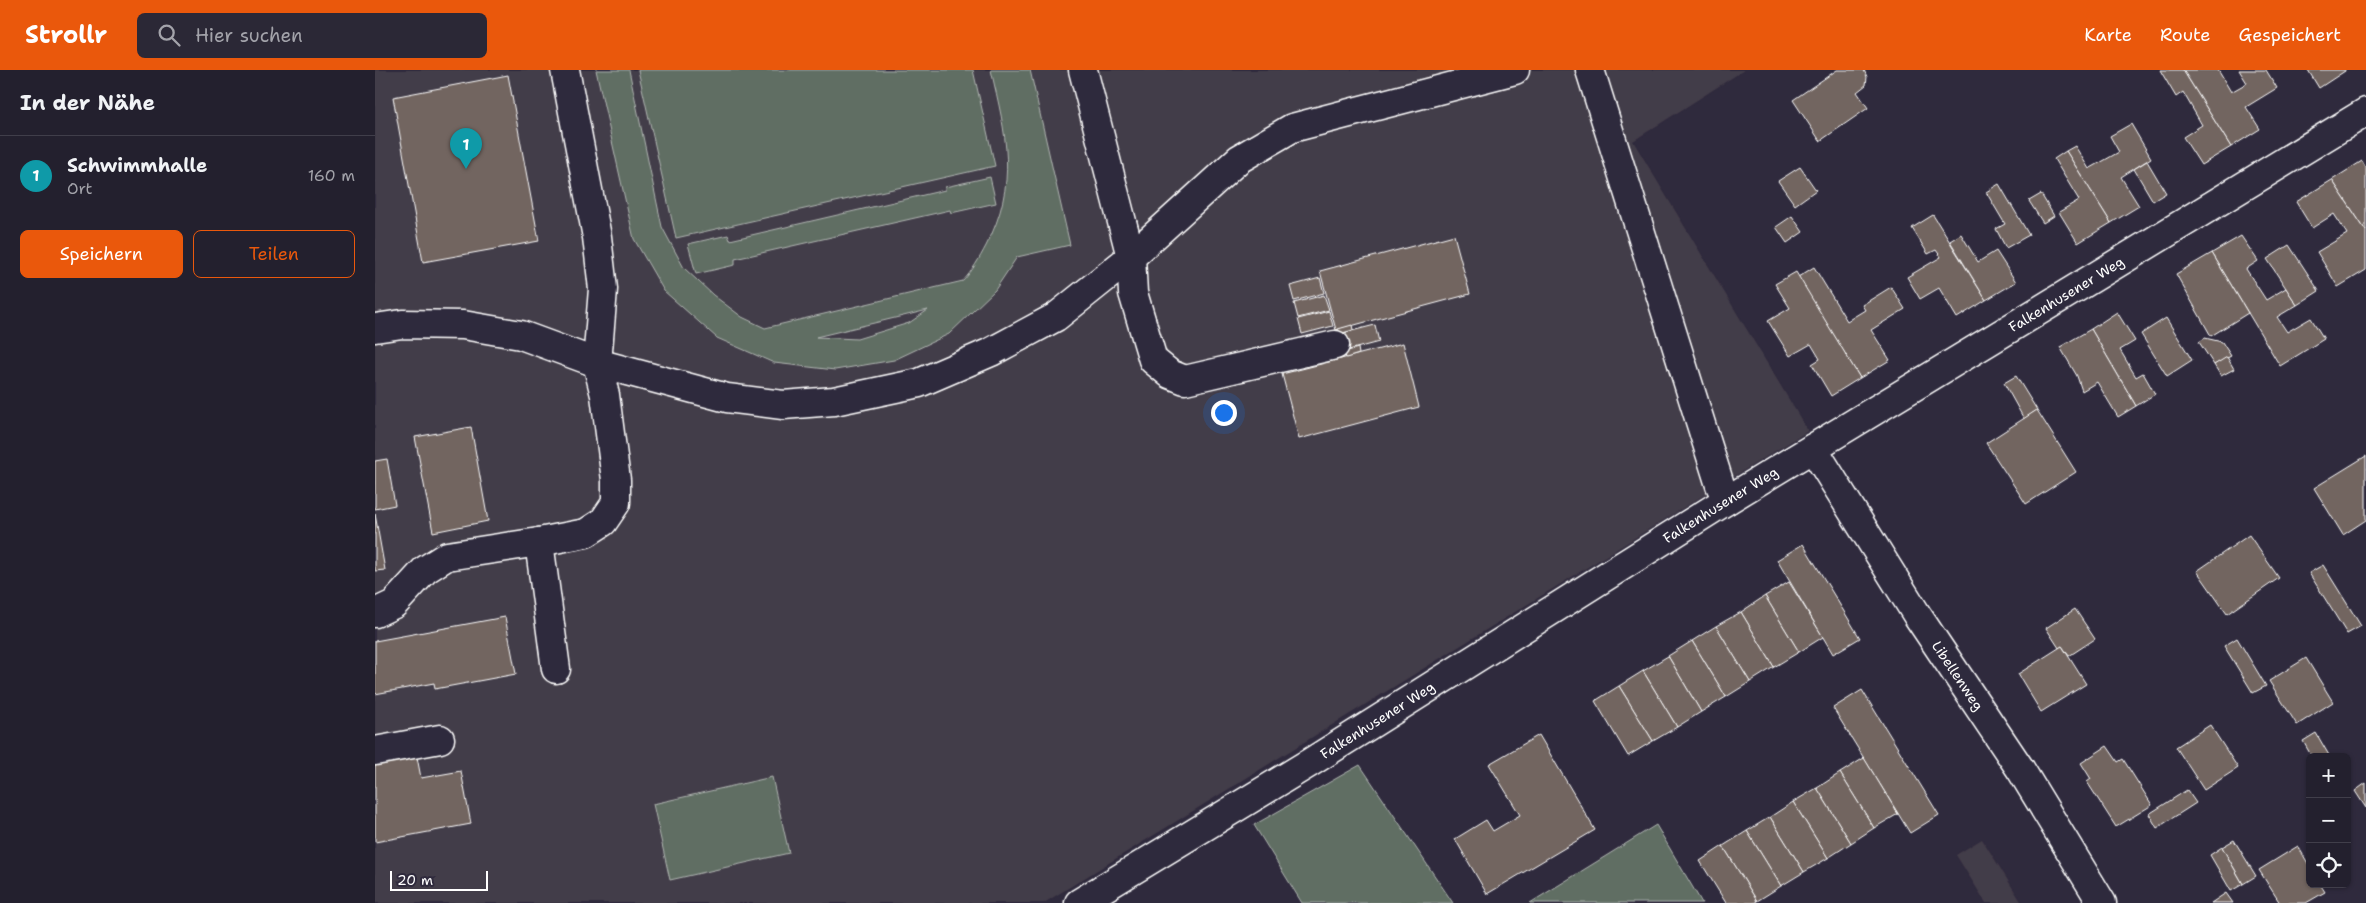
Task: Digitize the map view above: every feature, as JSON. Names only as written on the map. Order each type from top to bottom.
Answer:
[{"type":"street","points":[[375,613],[394,604],[425,570],[447,556],[586,533],[603,522],[616,503],[605,395],[597,363],[603,289],[597,237],[565,70]]},
{"type":"street","points":[[1083,70],[1131,257],[1133,293],[1153,360],[1170,374],[1185,380],[1335,345]]},
{"type":"street","points":[[375,328],[402,324],[463,325],[521,335],[597,363],[727,398],[783,405],[834,402],[919,383],[991,352],[1056,318],[1131,257],[1239,159],[1292,128],[1515,70]]},
{"type":"street","points":[[1590,70],[1717,476],[1727,500]]},
{"type":"street","name":"Falkenhusener Weg","points":[[1079,903],[1320,757],[1727,500],[2366,112]]},
{"type":"street","name":"Libellenweg","points":[[1813,448],[1917,615],[2021,770],[2102,903]]},
{"type":"street","points":[[539,542],[556,669]]},
{"type":"street","points":[[375,751],[440,739]]},
{"type":"shaded area","points":[[375,70],[1744,70],[1633,141],[1808,431],[1044,903],[375,903]]},
{"type":"shaded area","points":[[1982,839],[2022,903],[1986,903],[1956,855]]},
{"type":"green space","points":[[596,70],[629,70],[662,227],[684,268],[713,295],[742,317],[765,328],[963,281],[981,255],[996,223],[1003,201],[1006,180],[1005,138],[991,70],[1030,70],[1070,245],[1017,257],[995,290],[949,334],[894,360],[835,370],[774,363],[717,338],[664,291],[634,239]],"holes":[[[928,310],[909,323],[857,339],[816,337]]]},
{"type":"green space","points":[[638,70],[973,70],[995,166],[676,238]]},
{"type":"green space","points":[[990,177],[996,203],[951,213],[950,210],[735,259],[735,265],[696,274],[688,244],[728,235],[730,240],[945,190],[945,187]]},
{"type":"green space","points":[[1360,765],[1453,903],[1302,903],[1254,825]]},
{"type":"green space","points":[[772,777],[789,853],[670,880],[653,804]]},
{"type":"green space","points":[[1656,825],[1702,903],[1530,903]]},
{"type":"building","points":[[1837,70],[1864,70],[1867,77],[1866,85],[1857,92],[1868,108],[1820,141],[1793,100]]},
{"type":"building","points":[[2160,70],[2183,70],[2231,147],[2201,165],[2183,137],[2202,125],[2183,92],[2176,97]]},
{"type":"building","points":[[2183,70],[2218,70],[2231,92],[2247,83],[2239,70],[2266,70],[2277,88],[2246,107],[2260,129],[2231,147]]},
{"type":"building","points":[[2308,70],[2345,70],[2345,71],[2319,88]]},
{"type":"building","points":[[508,75],[539,241],[423,262],[393,97]]},
{"type":"building","points":[[2131,124],[2151,158],[2121,177],[2139,206],[2111,223],[2066,151],[2075,146],[2089,169],[2119,152],[2110,136]]},
{"type":"building","points":[[2066,151],[2111,223],[2078,243],[2059,212],[2079,200],[2054,159]]},
{"type":"building","points":[[2147,161],[2166,193],[2153,201],[2134,169]]},
{"type":"building","points":[[2362,161],[2366,168],[2366,231],[2332,180]]},
{"type":"building","points":[[1800,167],[1816,190],[1795,205],[1778,181]]},
{"type":"building","points":[[2332,180],[2366,231],[2366,270],[2338,287],[2317,252],[2347,234],[2334,214],[2312,228],[2296,202]]},
{"type":"building","points":[[1999,184],[2029,235],[2006,248],[1996,229],[2005,224],[1986,192]]},
{"type":"building","points":[[2041,194],[2054,216],[2043,223],[2029,201]]},
{"type":"building","points":[[1933,215],[1986,300],[1957,318],[1939,288],[1920,299],[1907,277],[1941,257],[1936,250],[1928,254],[1912,228]]},
{"type":"building","points":[[1792,216],[1803,232],[1787,243],[1776,227]]},
{"type":"building","points":[[1961,234],[1978,262],[1996,251],[2016,282],[1986,300],[1950,241]]},
{"type":"building","points":[[1454,235],[1470,294],[1336,330],[1320,271]]},
{"type":"building","points":[[2241,236],[2258,261],[2246,269],[2266,300],[2286,288],[2297,305],[2277,317],[2287,332],[2311,318],[2324,339],[2280,366],[2212,253]]},
{"type":"building","points":[[2289,245],[2319,291],[2297,305],[2267,259]]},
{"type":"building","points":[[2212,253],[2248,313],[2211,336],[2176,274]]},
{"type":"building","points":[[1814,267],[1847,321],[1865,310],[1862,305],[1891,287],[1905,309],[1871,330],[1890,360],[1860,378],[1798,277]]},
{"type":"building","points":[[1796,272],[1860,378],[1831,396],[1812,364],[1820,359],[1811,344],[1790,356],[1768,321],[1790,308],[1775,284]]},
{"type":"building","points":[[1320,278],[1324,293],[1294,301],[1290,286]]},
{"type":"building","points":[[1324,295],[1329,310],[1298,318],[1294,303]]},
{"type":"building","points":[[1329,311],[1333,326],[1302,334],[1298,319]]},
{"type":"building","points":[[2117,312],[2135,341],[2120,350],[2136,377],[2143,373],[2155,394],[2136,406],[2091,329]]},
{"type":"building","points":[[2166,318],[2192,360],[2167,376],[2141,334]]},
{"type":"building","points":[[1352,325],[1353,330],[1339,334],[1338,329]]},
{"type":"building","points":[[1375,325],[1379,342],[1341,352],[1336,335]]},
{"type":"building","points":[[2091,329],[2136,406],[2118,417],[2097,382],[2082,391],[2077,376],[2060,347]]},
{"type":"building","points":[[2205,338],[2222,342],[2231,356],[2214,365],[2199,342]]},
{"type":"building","points":[[1403,343],[1419,407],[1299,439],[1282,374]]},
{"type":"building","points":[[1358,348],[1359,354],[1346,358],[1344,352]]},
{"type":"building","points":[[2227,357],[2234,369],[2221,376],[2214,365]]},
{"type":"building","points":[[2016,376],[2037,410],[2024,419],[2004,383]]},
{"type":"building","points":[[2037,410],[2076,472],[2026,504],[1986,443]]},
{"type":"building","points":[[471,427],[488,521],[433,532],[415,437]]},
{"type":"building","points":[[2366,456],[2366,520],[2343,535],[2314,488]]},
{"type":"building","points":[[387,459],[395,505],[375,509],[375,461]]},
{"type":"building","points":[[375,514],[385,570],[375,571]]},
{"type":"building","points":[[2249,535],[2279,578],[2227,614],[2197,571]]},
{"type":"building","points":[[1803,544],[1860,638],[1833,654],[1777,560]]},
{"type":"building","points":[[2323,565],[2361,626],[2347,634],[2309,573]]},
{"type":"building","points":[[1789,582],[1823,637],[1799,652],[1765,596]]},
{"type":"building","points":[[1765,596],[1799,652],[1774,667],[1741,612]]},
{"type":"building","points":[[2075,609],[2095,639],[2069,656],[2062,646],[2059,648],[2046,628]]},
{"type":"building","points":[[1741,612],[1774,667],[1750,682],[1716,626]]},
{"type":"building","points":[[505,617],[516,674],[435,689],[434,683],[375,694],[375,641]]},
{"type":"building","points":[[1716,626],[1750,682],[1726,697],[1692,641]]},
{"type":"building","points":[[2237,638],[2266,686],[2253,693],[2224,646]]},
{"type":"building","points":[[1692,641],[1726,697],[1701,712],[1668,656]]},
{"type":"building","points":[[2062,646],[2086,684],[2041,712],[2018,674]]},
{"type":"building","points":[[1668,656],[1701,712],[1677,727],[1643,671]]},
{"type":"building","points":[[2306,658],[2333,702],[2297,725],[2269,681]]},
{"type":"building","points":[[1643,671],[1677,727],[1653,741],[1619,686]]},
{"type":"building","points":[[1619,686],[1653,741],[1628,756],[1595,701]]},
{"type":"building","points":[[1862,690],[1939,815],[1910,833],[1833,708]]},
{"type":"building","points":[[2210,725],[2238,768],[2204,790],[2176,747]]},
{"type":"building","points":[[2316,733],[2328,753],[2310,753],[2303,741]]},
{"type":"building","points":[[1539,735],[1595,830],[1487,894],[1455,839],[1486,820],[1493,831],[1520,815],[1489,764]]},
{"type":"building","points":[[2107,746],[2118,762],[2123,759],[2152,805],[2116,827],[2087,782],[2091,779],[2081,763]]},
{"type":"building","points":[[417,757],[421,778],[461,771],[471,824],[375,842],[375,765]]},
{"type":"building","points":[[1864,758],[1898,814],[1874,828],[1840,773]]},
{"type":"building","points":[[1840,773],[1874,828],[1851,843],[1817,788]]},
{"type":"building","points":[[2366,783],[2366,808],[2355,791]]},
{"type":"building","points":[[1817,788],[1851,843],[1828,858],[1793,802]]},
{"type":"building","points":[[2187,790],[2196,803],[2157,828],[2149,814]]},
{"type":"building","points":[[1793,802],[1828,858],[1804,872],[1770,817]]},
{"type":"building","points":[[1770,817],[1804,872],[1781,886],[1747,831]]},
{"type":"building","points":[[1747,831],[1781,886],[1757,901],[1723,846]]},
{"type":"building","points":[[2234,840],[2256,876],[2243,884],[2222,847]]},
{"type":"building","points":[[1723,846],[1757,901],[1754,903],[1726,903],[1700,861]]},
{"type":"building","points":[[2298,846],[2306,860],[2306,888],[2322,888],[2325,892],[2306,903],[2280,903],[2259,870]]},
{"type":"building","points":[[2222,847],[2243,884],[2231,891],[2210,855]]},
{"type":"building","points":[[2226,893],[2233,903],[2211,903]]},
{"type":"place","name":"Schwimmhalle","points":[[466,169]]}]
